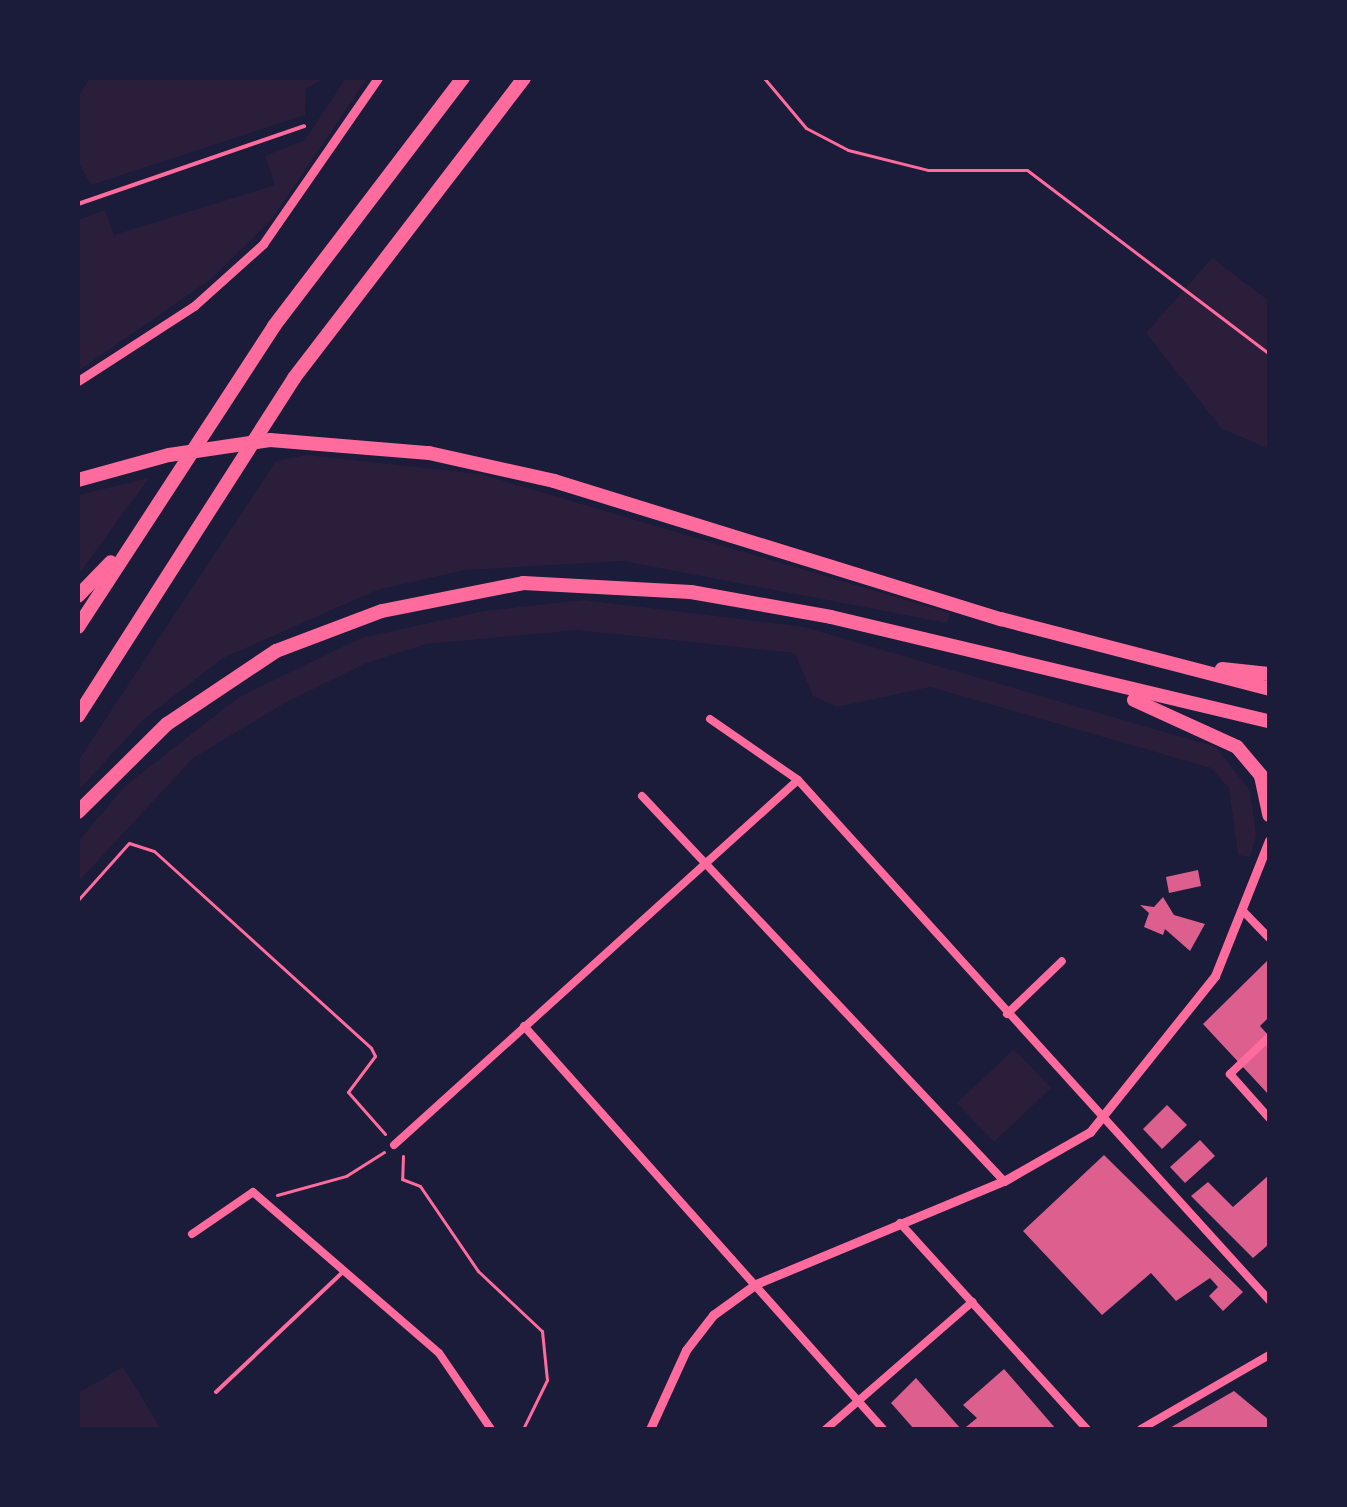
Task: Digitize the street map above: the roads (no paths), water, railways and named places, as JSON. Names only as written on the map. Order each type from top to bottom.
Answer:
[{"type":"highway","points":[[78,627],[128,545],[274,326],[463,78]]},
{"type":"highway","points":[[78,716],[325,334],[524,78]]},
{"type":"highway","points":[[78,480],[105,470],[229,444],[306,440],[493,464],[1151,659],[1269,689]]},
{"type":"highway","points":[[78,596],[128,545]]},
{"type":"highway","points":[[78,812],[167,724],[276,651],[382,611],[523,583],[691,592],[831,617],[1100,686],[1269,721]]},
{"type":"highway","points":[[1151,659],[1269,674]]},
{"type":"highway","points":[[1100,686],[1237,747],[1261,776],[1269,815]]},
{"type":"street","points":[[78,381],[194,306],[263,244],[378,78]]},
{"type":"street","points":[[710,719],[798,780],[1101,1119],[1269,1300]]},
{"type":"street","points":[[394,1145],[798,780]]},
{"type":"street","points":[[642,796],[709,860],[1004,1181]]},
{"type":"street","points":[[650,1429],[686,1350],[713,1315],[756,1284],[1004,1181],[1101,1119],[1215,976],[1244,912],[1269,840]]},
{"type":"street","points":[[1244,912],[1269,938]]},
{"type":"street","points":[[1007,1014],[1062,961]]},
{"type":"street","points":[[524,1026],[883,1429]]},
{"type":"street","points":[[1269,1037],[1230,1074],[1269,1118]]},
{"type":"street","points":[[192,1234],[247,1192],[262,1199],[439,1353],[491,1429]]},
{"type":"street","points":[[900,1223],[1087,1429]]},
{"type":"street","points":[[826,1429],[972,1302]]},
{"type":"street","points":[[1141,1429],[1269,1355]]},
{"type":"lane","points":[[78,204],[304,126]]},
{"type":"lane","points":[[216,1392],[345,1271]]}]
